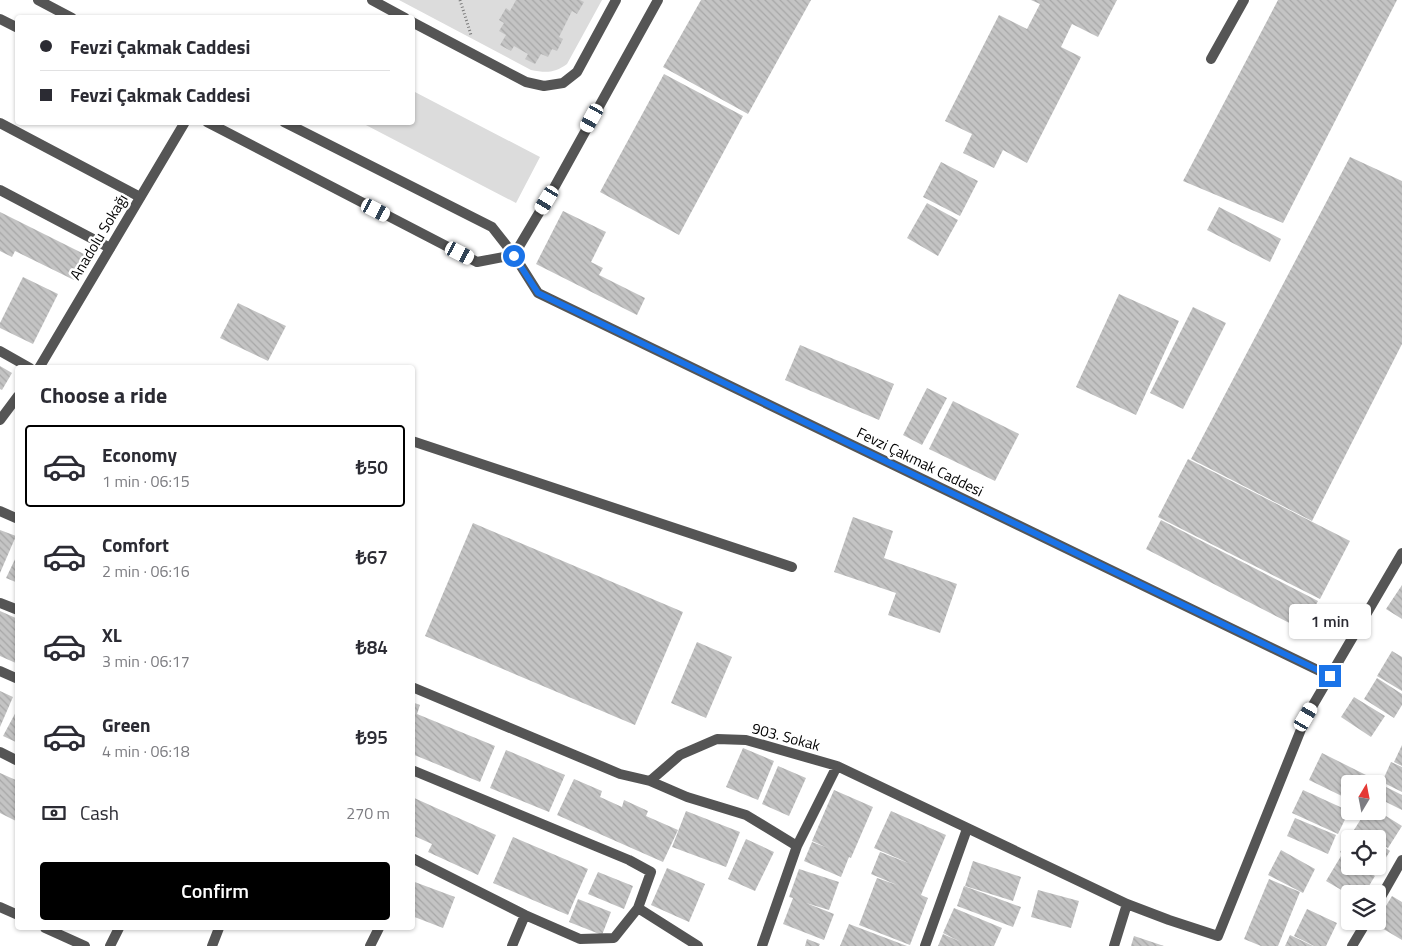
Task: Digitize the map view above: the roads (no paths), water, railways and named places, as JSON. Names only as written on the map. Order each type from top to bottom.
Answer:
[{"type":"street","points":[[38,0],[66,15]]},
{"type":"street","points":[[372,0],[400,15]]},
{"type":"street","points":[[415,24],[526,82],[544,86],[563,83],[577,72],[616,0]]},
{"type":"street","points":[[514,256],[658,0]]},
{"type":"street","points":[[1211,58],[1244,0]]},
{"type":"street","points":[[0,19],[15,26]]},
{"type":"street","points":[[0,123],[140,197]]},
{"type":"street","name":"Anadolu Sokağı","points":[[40,365],[183,125]]},
{"type":"street","points":[[213,125],[477,262],[514,256]]},
{"type":"street","points":[[290,125],[492,227],[514,256]]},
{"type":"street","points":[[0,190],[110,248]]},
{"type":"street","name":"Fevzi Çakmak Caddesi","points":[[514,256],[538,293],[1330,676]]},
{"type":"street","points":[[0,351],[25,365]]},
{"type":"street","points":[[0,420],[15,400]]},
{"type":"street","points":[[415,442],[792,566]]},
{"type":"street","points":[[0,511],[15,517]]},
{"type":"street","points":[[1215,946],[1306,717],[1401,558]]},
{"type":"street","points":[[0,603],[15,609]]},
{"type":"street","points":[[0,670],[15,678]]},
{"type":"street","points":[[415,688],[620,774],[650,781],[687,797],[746,815],[797,846]]},
{"type":"street","name":"903. Sokak","points":[[650,781],[680,755],[718,739],[746,740],[837,766],[1127,904],[1218,936]]},
{"type":"street","points":[[0,752],[15,760]]},
{"type":"street","points":[[762,946],[797,846],[837,766]]},
{"type":"street","points":[[415,771],[629,860],[651,872],[638,908],[614,938],[580,939],[415,859]]},
{"type":"street","points":[[924,946],[968,829]]},
{"type":"street","points":[[1386,888],[1402,860]]},
{"type":"street","points":[[1114,946],[1127,904]]},
{"type":"street","points":[[0,907],[15,914]]},
{"type":"street","points":[[638,908],[698,946]]},
{"type":"street","points":[[512,946],[525,914]]},
{"type":"street","points":[[49,930],[85,946]]},
{"type":"street","points":[[110,946],[118,930]]},
{"type":"street","points":[[212,946],[218,930]]},
{"type":"street","points":[[370,946],[378,930]]},
{"type":"street","points":[[1352,946],[1362,930]]}]
